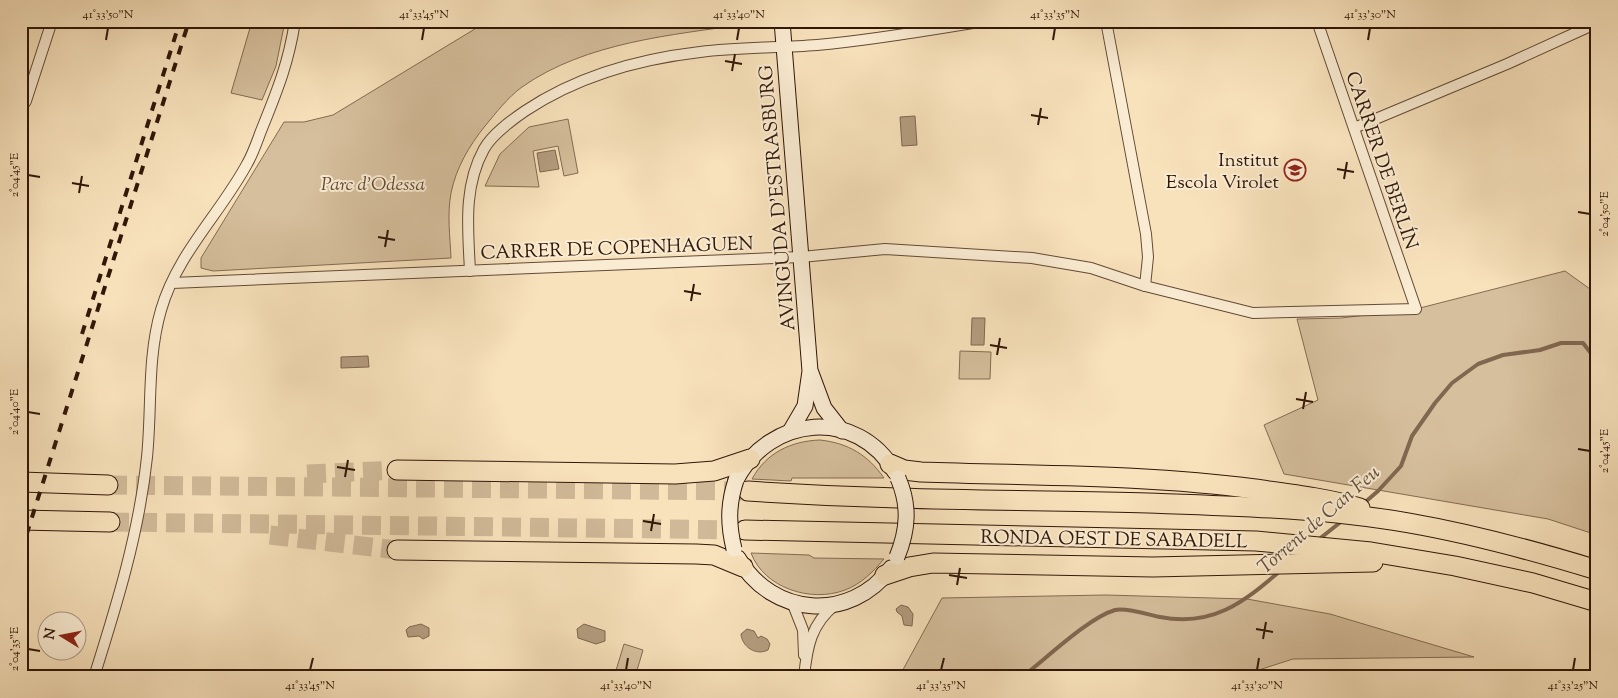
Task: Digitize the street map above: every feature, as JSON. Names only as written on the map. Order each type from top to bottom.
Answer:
[{"type":"highway","points":[[397,470],[675,474],[714,471],[750,459]]},
{"type":"highway","points":[[894,471],[1151,478],[1214,484],[1329,499],[1409,523]]},
{"type":"highway","points":[[21,482],[108,485]]},
{"type":"highway","name":"RONDA OEST DE SABADELL","points":[[742,485],[843,498],[1246,506],[1302,510],[1409,523],[1458,533],[1597,570]]},
{"type":"highway","points":[[21,520],[110,522]]},
{"type":"highway","name":"RONDA OEST DE SABADELL","points":[[745,530],[1256,542],[1371,552],[1532,583],[1597,602]]},
{"type":"highway","points":[[398,550],[696,554],[714,555],[743,567]]},
{"type":"highway","points":[[885,575],[909,566],[932,563],[1153,567],[1419,561]]},
{"type":"main road","name":"AVINGUDA D'ESTRASBURG","points":[[782,21],[810,371],[805,406],[791,430]]},
{"type":"main road","name":"AVINGUDA D'ESTRASBURG","points":[[810,371],[824,408],[842,431]]},
{"type":"main road","points":[[817,427],[842,431],[864,439],[882,453],[894,471],[907,507],[906,530],[897,557],[885,575],[873,587],[855,598],[835,605],[813,606],[792,602],[771,593],[743,567],[734,549],[729,529],[728,512],[742,485],[750,459],[764,444],[791,430],[817,427]]},
{"type":"street","points":[[21,108],[26,100],[52,21]]},
{"type":"street","points":[[107,677],[95,675],[119,600],[139,520],[147,455],[150,388],[161,310],[187,252],[248,164],[290,57],[295,21]]},
{"type":"street","points":[[470,271],[468,211],[472,177],[485,147],[512,119],[548,96],[575,84],[646,62],[700,52],[818,45],[985,21]]},
{"type":"street","points":[[1106,21],[1146,234],[1148,257],[1145,286]]},
{"type":"street","name":"CARRER DE BERLÍN","points":[[1317,21],[1416,309]]},
{"type":"street","points":[[1354,128],[1507,64],[1597,23]]},
{"type":"street","name":"CARRER DE COPENHAGUEN","points":[[172,283],[801,257],[885,249],[993,254],[1032,258],[1091,268],[1145,286],[1253,312],[1416,309]]},
{"type":"street","points":[[792,602],[803,630],[804,673]]},
{"type":"street","points":[[804,673],[813,632],[821,616],[835,605]]},
{"type":"green space","points":[[252,21],[285,21],[276,66],[262,100],[231,93]]},
{"type":"green space","name":"Parc d'Odessa","points":[[488,21],[747,21],[747,24],[660,37],[602,50],[547,72],[522,87],[502,105],[479,134],[456,175],[449,209],[451,258],[213,271],[201,268],[201,258],[284,122],[304,122],[333,115]]},
{"type":"green space","points":[[805,21],[858,21],[812,27]]},
{"type":"green space","points":[[568,119],[578,173],[564,176],[558,146],[533,151],[539,187],[485,186],[500,154],[529,127]]},
{"type":"green space","points":[[1565,271],[1597,294],[1597,535],[1548,519],[1284,474],[1264,425],[1318,400],[1297,319],[1341,318],[1416,309]]},
{"type":"green space","points":[[960,351],[991,352],[990,379],[959,379]]},
{"type":"green space","points":[[820,440],[848,447],[871,463],[884,478],[792,478],[791,481],[752,479],[764,462],[780,450],[799,443]]},
{"type":"green space","points":[[751,553],[809,555],[814,558],[884,559],[866,577],[851,587],[832,594],[818,595],[790,590],[777,584],[757,565]]},
{"type":"green space","points":[[1106,595],[1247,599],[1330,614],[1474,657],[1293,659],[1237,677],[899,677],[942,598]]},
{"type":"green space","points":[[624,644],[643,650],[635,677],[614,677]]},
{"type":"shaded area","points":[[915,116],[917,145],[902,146],[900,117]]},
{"type":"shaded area","points":[[555,150],[559,169],[540,172],[537,153]]},
{"type":"shaded area","points":[[972,318],[985,318],[984,345],[971,345]]},
{"type":"shaded area","points":[[368,356],[369,367],[341,368],[341,357]]},
{"type":"shaded area","points":[[901,605],[908,607],[913,614],[912,626],[904,625],[902,616],[897,612],[896,609]]},
{"type":"shaded area","points":[[421,624],[429,628],[429,636],[423,639],[419,636],[408,637],[406,630],[409,627]]},
{"type":"shaded area","points":[[584,624],[605,631],[605,641],[596,644],[578,638],[577,629]]},
{"type":"shaded area","points":[[747,629],[754,631],[758,638],[761,636],[767,639],[770,644],[768,650],[763,652],[754,651],[744,643],[741,634]]},
{"type":"waterway","name":"Torrent de Can Feu","points":[[1363,504],[1401,466],[1412,436],[1435,403],[1452,383],[1478,364],[1503,355],[1540,350],[1561,343],[1583,343],[1597,361]]},
{"type":"waterway","name":"Torrent de Can Feu","points":[[1318,540],[1342,521]]},
{"type":"waterway","name":"Torrent de Can Feu","points":[[1022,677],[1068,639],[1104,614],[1119,609],[1160,617],[1195,619],[1226,610],[1253,593],[1280,571]]},
{"type":"tunnel","points":[[307,474],[397,470]]},
{"type":"tunnel","points":[[108,485],[748,491]]},
{"type":"tunnel","points":[[110,522],[745,530]]},
{"type":"tunnel","points":[[270,535],[397,550]]},
{"type":"railway","points":[[82,334],[180,21]]},
{"type":"railway","points":[[21,552],[189,21]]},
{"type":"place","name":"Institut Escola Virolet","points":[[1295,170]]}]
